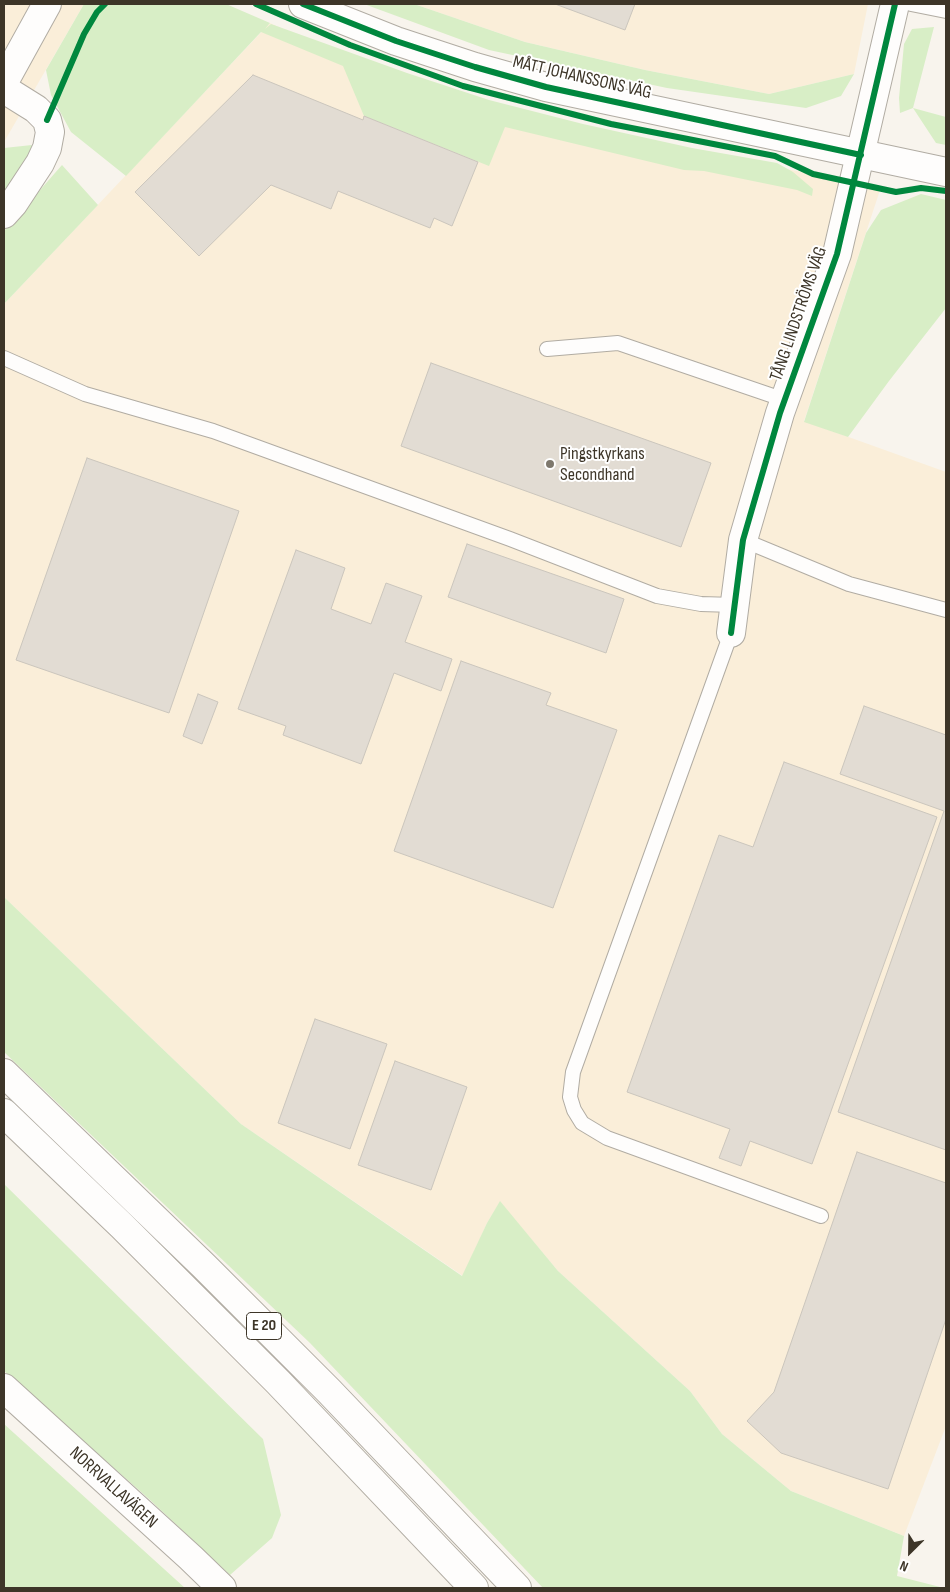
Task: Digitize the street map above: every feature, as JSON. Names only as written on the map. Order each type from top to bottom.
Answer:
[{"type":"main road","points":[[4,82],[47,4]]},
{"type":"main road","name":"MÅTT JOHANSSONS VÄG","points":[[303,4],[396,41],[475,67],[537,84],[946,172]]},
{"type":"main road","name":"TÅNG LINDSTRÖMS VÄG","points":[[731,633],[743,540],[785,400],[838,254],[894,4]]},
{"type":"main road","points":[[4,89],[36,109],[47,120],[50,132],[47,148],[40,163],[13,204],[4,214]]},
{"type":"main road","name":"E 20","points":[[4,1073],[190,1252],[330,1391],[517,1588]]},
{"type":"main road","name":"E 20","points":[[4,1113],[122,1226],[278,1382],[474,1588]]},
{"type":"main road","name":"NORRVALLAVÄGEN","points":[[4,1388],[222,1588]]},
{"type":"lane","points":[[911,4],[946,11]]},
{"type":"lane","points":[[547,349],[618,343],[785,400]]},
{"type":"lane","points":[[4,358],[85,394],[222,434],[510,539],[657,596],[700,604],[734,605]]},
{"type":"lane","points":[[743,540],[849,584],[946,610]]},
{"type":"lane","points":[[731,633],[573,1072],[570,1097],[574,1110],[582,1123],[607,1138],[822,1216]]},
{"type":"shaded area","points":[[4,4],[84,4],[4,142]]},
{"type":"shaded area","points":[[414,4],[868,4],[854,74],[769,94],[645,70],[525,42]]},
{"type":"shaded area","points":[[270,23],[401,82],[528,120],[881,187],[804,421],[946,472],[946,1426],[904,1536],[791,1491],[722,1434],[690,1391],[558,1271],[500,1202],[487,1223],[463,1276],[241,1124],[4,897],[4,304]]},
{"type":"green space","points":[[84,4],[226,4],[270,23],[265,29],[271,24],[489,100],[583,124],[692,148],[777,163],[793,172],[813,189],[812,196],[797,190],[704,171],[684,170],[505,127],[489,166],[364,116],[343,66],[261,32],[126,176],[71,132],[51,95],[46,70]]},
{"type":"green space","points":[[364,4],[414,4],[525,42],[645,70],[769,94],[854,74],[841,96],[806,108],[667,88],[489,50]]},
{"type":"green space","points":[[934,27],[913,108],[900,113],[899,98],[904,44],[912,29]]},
{"type":"green space","points":[[913,108],[946,117],[946,145],[936,143]]},
{"type":"green space","points":[[32,145],[21,179],[4,197],[4,148]]},
{"type":"green space","points":[[62,165],[98,205],[4,304],[4,231]]},
{"type":"green space","points":[[921,194],[946,200],[946,308],[848,437],[804,422],[866,233],[881,210]]},
{"type":"green space","points":[[4,897],[241,1124],[462,1276],[487,1223],[500,1201],[558,1271],[690,1391],[722,1434],[791,1491],[904,1536],[897,1576],[944,1588],[543,1588],[310,1343],[4,1052]]},
{"type":"green space","points":[[4,1184],[263,1439],[281,1515],[272,1538],[230,1575],[149,1499],[4,1371]]},
{"type":"green space","points":[[4,1424],[185,1588],[4,1588]]},
{"type":"building","points":[[555,4],[635,4],[625,30]]},
{"type":"building","points":[[253,75],[363,120],[364,116],[478,162],[452,226],[434,218],[430,228],[338,191],[331,209],[271,185],[199,256],[135,192]]},
{"type":"building","points":[[431,363],[711,463],[681,547],[401,446]]},
{"type":"building","points":[[87,458],[239,511],[169,713],[16,660]]},
{"type":"building","points":[[467,544],[624,599],[606,653],[448,597]]},
{"type":"building","points":[[296,550],[345,568],[331,609],[371,624],[386,583],[422,596],[405,642],[452,659],[441,691],[394,673],[361,764],[283,735],[286,726],[238,709]]},
{"type":"building","points":[[461,661],[551,693],[546,705],[617,730],[553,908],[394,851]]},
{"type":"building","points":[[198,694],[218,702],[202,744],[183,736]]},
{"type":"building","points":[[864,706],[946,735],[946,1150],[838,1112],[944,811],[840,774]]},
{"type":"building","points":[[784,762],[937,817],[812,1164],[750,1141],[741,1166],[719,1158],[730,1129],[627,1092],[719,835],[753,847]]},
{"type":"building","points":[[315,1019],[387,1044],[350,1149],[278,1123]]},
{"type":"building","points":[[395,1061],[467,1087],[431,1190],[358,1165]]},
{"type":"building","points":[[857,1152],[946,1183],[946,1319],[888,1489],[781,1453],[747,1421],[774,1392]]},
{"type":"cycle path","points":[[47,120],[84,34],[97,12],[105,4]]},
{"type":"cycle path","points":[[256,4],[350,45],[463,86],[611,124],[775,156],[813,174],[896,192],[921,188],[946,191]]},
{"type":"cycle path","points":[[303,4],[396,41],[475,67],[546,87],[861,155]]},
{"type":"cycle path","points":[[731,633],[743,540],[780,413],[837,254],[895,4]]},
{"type":"place","name":"Pingstkyrkans Secondhand","points":[[550,464]]}]
